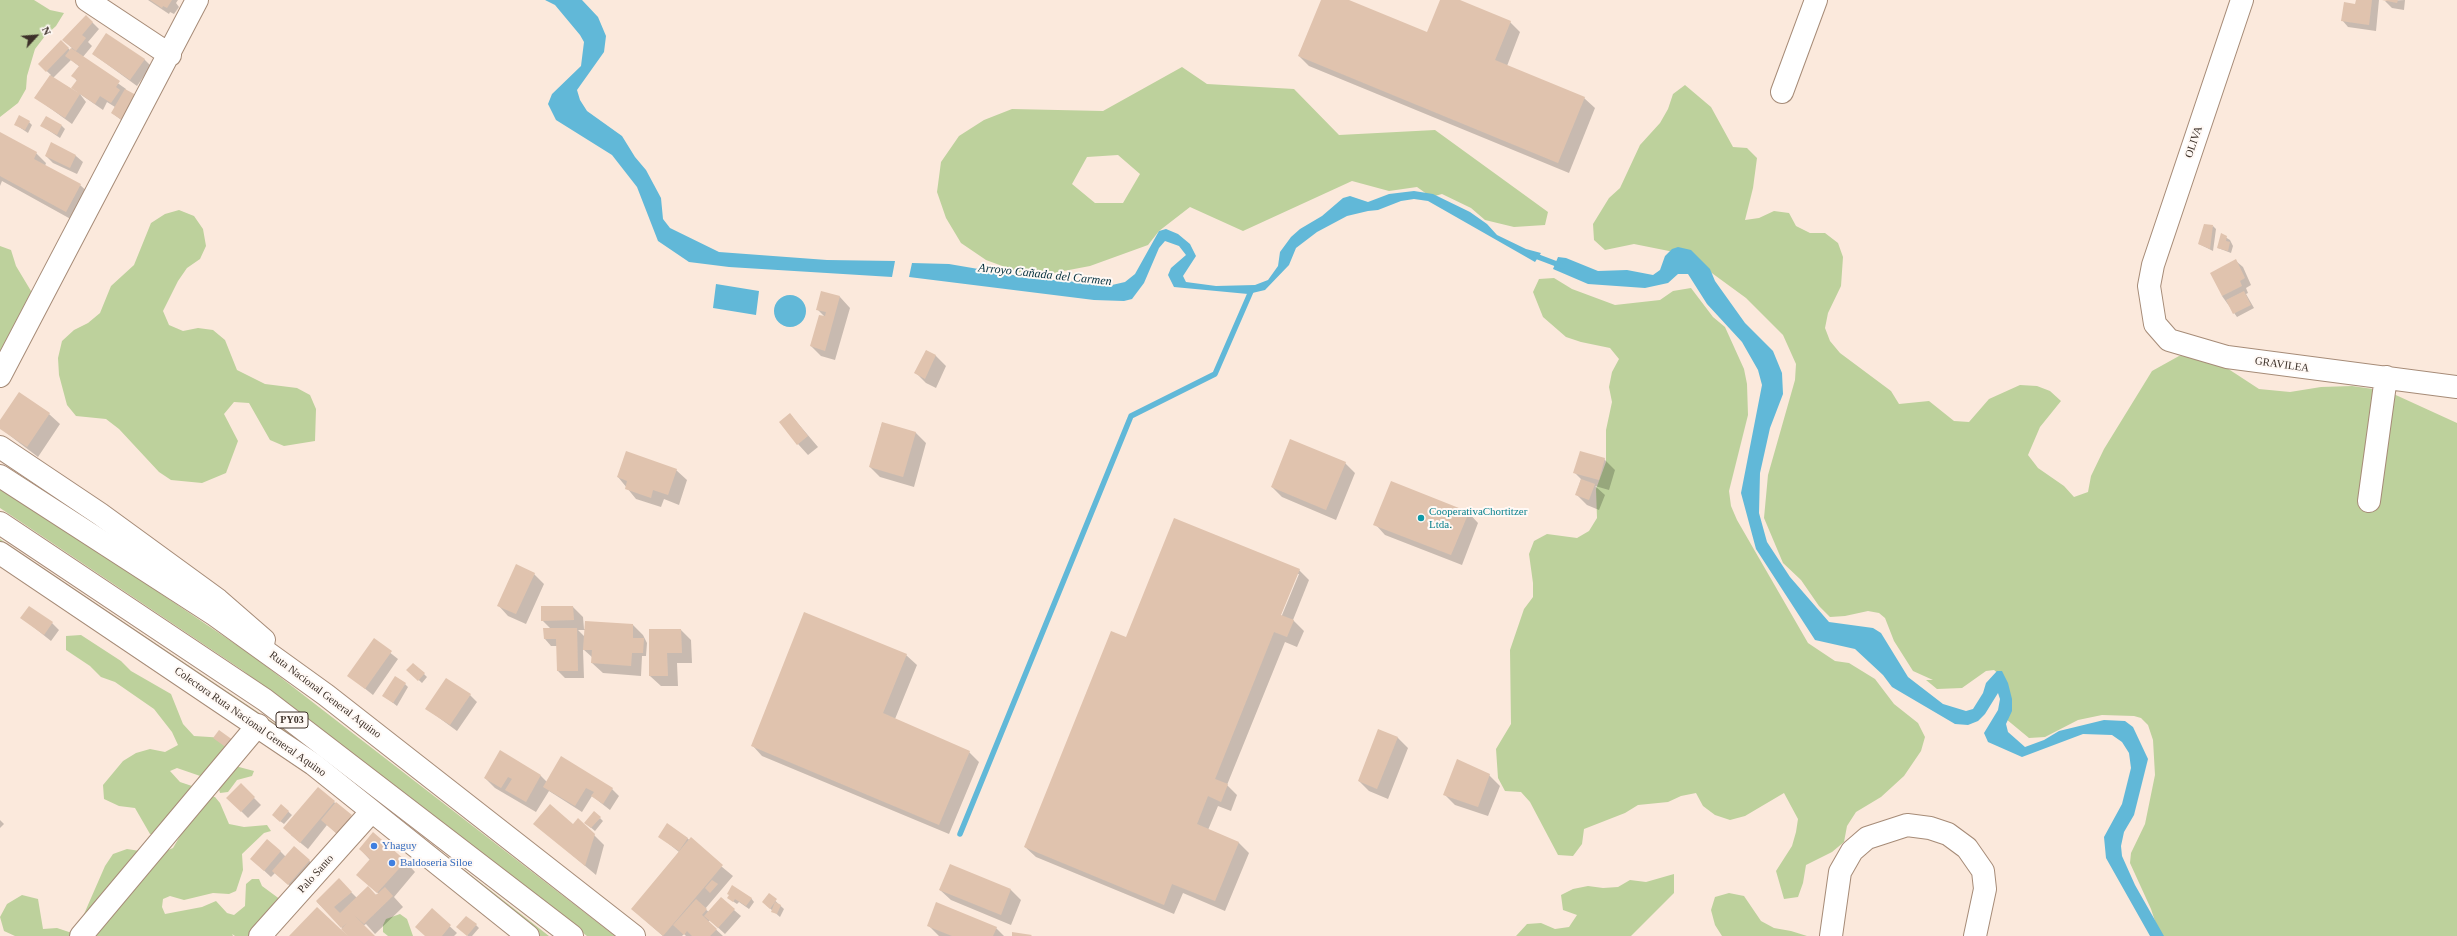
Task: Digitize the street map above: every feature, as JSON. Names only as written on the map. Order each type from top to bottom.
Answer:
[{"type":"main road","points":[[87,0],[170,55]]},
{"type":"main road","points":[[0,376],[170,55],[197,0]]},
{"type":"main road","points":[[1782,92],[1816,0]]},
{"type":"main road","name":"OLIVA","points":[[2149,286],[2153,265],[2240,2]]},
{"type":"main road","name":"GRAVILEA","points":[[2149,286],[2155,324],[2169,340],[2227,357],[2457,387]]},
{"type":"main road","points":[[2369,501],[2386,378]]},
{"type":"main road","points":[[0,447],[100,514],[218,600],[326,695]]},
{"type":"main road","name":"Ruta Nacional General Aquino","points":[[0,476],[216,616],[326,695],[634,936]]},
{"type":"main road","name":"PY03","points":[[0,523],[265,700],[572,936]]},
{"type":"main road","name":"Colectora Ruta Nacional General Aquino","points":[[2,558],[258,725],[313,764],[528,936]]},
{"type":"main road","points":[[81,936],[258,725]]},
{"type":"main road","name":"Palo Santo","points":[[260,936],[372,812]]},
{"type":"main road","points":[[1831,936],[1840,872],[1852,851],[1866,838],[1907,825],[1930,828],[1948,834],[1967,848],[1983,871],[1986,889],[1975,936]]},
{"type":"green space","points":[[0,0],[34,0],[50,10],[64,13],[56,26],[45,36],[35,49],[27,76],[26,89],[18,103],[0,117]]},
{"type":"green space","points":[[1182,67],[1207,84],[1294,89],[1339,135],[1435,130],[1548,212],[1545,225],[1514,227],[1485,220],[1471,208],[1442,194],[1431,197],[1417,187],[1389,191],[1352,181],[1243,231],[1190,207],[1159,231],[1148,245],[1090,266],[1032,277],[986,260],[961,243],[946,218],[937,192],[941,162],[959,136],[984,120],[1012,109],[1103,111]],"holes":[[[1118,155],[1140,174],[1123,203],[1095,203],[1072,184],[1087,157]]]},
{"type":"green space","points":[[1685,85],[1711,107],[1733,147],[1747,148],[1757,158],[1753,188],[1745,220],[1759,218],[1774,211],[1789,213],[1796,226],[1810,233],[1825,233],[1838,243],[1843,257],[1841,286],[1828,313],[1825,328],[1830,341],[1840,353],[1891,391],[1899,404],[1929,401],[1954,421],[1969,422],[1989,399],[2020,385],[2037,386],[2050,391],[2061,401],[2040,427],[2028,455],[2038,468],[2064,486],[2074,497],[2088,492],[2091,476],[2104,449],[2152,371],[2179,356],[2210,357],[2259,389],[2290,392],[2321,387],[2352,386],[2387,391],[2457,423],[2457,936],[2160,936],[2151,909],[2130,863],[2131,853],[2145,824],[2155,775],[2153,740],[2148,725],[2141,718],[2134,716],[2102,715],[2078,720],[2045,737],[2029,738],[2000,714],[2003,697],[2000,675],[1994,670],[1986,671],[1962,688],[1937,689],[1926,680],[1933,680],[1913,671],[1894,641],[1885,618],[1879,613],[1868,611],[1845,616],[1830,617],[1819,606],[1801,580],[1783,563],[1764,518],[1768,475],[1795,380],[1796,364],[1783,335],[1746,298],[1694,260],[1679,253],[1634,244],[1605,250],[1594,240],[1593,224],[1609,198],[1620,188],[1640,145],[1660,123],[1668,109],[1673,94]]},
{"type":"green space","points":[[179,210],[194,216],[203,229],[206,246],[200,259],[187,268],[178,281],[163,311],[169,325],[183,331],[198,328],[213,330],[225,340],[237,370],[265,384],[297,388],[310,395],[316,409],[315,441],[284,446],[270,440],[249,403],[234,402],[224,414],[238,441],[226,473],[202,483],[171,480],[159,472],[119,429],[106,419],[76,416],[67,405],[59,375],[58,358],[62,341],[74,330],[88,323],[100,313],[111,286],[134,265],[151,223],[165,214]]},
{"type":"green space","points":[[0,246],[11,250],[16,266],[37,301],[0,362]]},
{"type":"green space","points":[[1554,278],[1572,289],[1615,305],[1660,300],[1673,291],[1691,288],[1713,317],[1725,327],[1744,369],[1747,384],[1748,415],[1729,491],[1731,506],[1737,520],[1808,643],[1835,661],[1849,663],[1875,679],[1894,704],[1918,723],[1925,737],[1921,751],[1904,776],[1881,797],[1856,812],[1847,826],[1844,842],[1832,852],[1806,865],[1803,883],[1798,897],[1784,899],[1776,871],[1792,846],[1798,819],[1784,793],[1745,816],[1730,820],[1715,815],[1703,806],[1696,793],[1681,796],[1668,802],[1638,805],[1625,813],[1584,829],[1582,844],[1573,856],[1558,855],[1530,802],[1521,792],[1505,791],[1498,778],[1496,749],[1511,724],[1510,650],[1524,609],[1533,597],[1533,583],[1529,554],[1534,541],[1547,534],[1577,538],[1589,531],[1597,518],[1596,489],[1606,462],[1606,430],[1612,402],[1609,387],[1612,372],[1619,359],[1610,348],[1581,342],[1566,337],[1543,317],[1533,292],[1539,279]]},
{"type":"green space","points":[[0,485],[253,656],[615,936],[587,936],[242,670],[0,508]]},
{"type":"green space","points":[[0,539],[289,733],[549,936],[540,936],[371,801],[0,544]]},
{"type":"green space","points":[[81,635],[121,661],[131,671],[171,694],[183,724],[194,736],[225,738],[228,745],[222,750],[229,761],[239,767],[254,771],[252,776],[237,780],[228,792],[220,793],[218,786],[206,778],[177,768],[170,771],[180,782],[195,787],[207,796],[215,797],[220,803],[229,824],[244,827],[267,825],[271,831],[264,833],[242,854],[243,870],[236,891],[229,894],[213,893],[184,900],[170,896],[163,899],[162,907],[165,914],[202,907],[216,901],[227,913],[234,915],[245,906],[246,884],[252,879],[259,879],[262,886],[281,900],[268,936],[235,936],[232,934],[233,936],[15,936],[4,931],[0,917],[7,904],[22,895],[38,899],[43,929],[57,928],[72,933],[81,921],[105,866],[113,854],[127,849],[159,854],[173,848],[180,836],[150,834],[135,808],[119,806],[104,799],[103,785],[123,761],[136,753],[150,749],[165,752],[178,745],[172,732],[154,709],[115,682],[101,677],[90,666],[66,650],[66,636]]},
{"type":"green space","points":[[1674,874],[1674,893],[1631,936],[1516,936],[1527,924],[1541,923],[1555,929],[1569,927],[1577,915],[1563,910],[1561,895],[1573,889],[1588,886],[1603,888],[1618,887],[1630,880],[1646,882]]},
{"type":"green space","points":[[1729,893],[1744,896],[1761,921],[1774,928],[1807,936],[1722,936],[1715,925],[1711,910],[1715,897]]},
{"type":"green space","points":[[400,914],[407,919],[413,936],[388,936],[383,932],[383,925],[386,919]]},
{"type":"water","points":[[545,0],[582,0],[598,17],[606,36],[604,52],[577,90],[580,100],[587,111],[622,136],[635,157],[646,170],[661,198],[663,219],[670,228],[719,252],[827,260],[895,261],[892,277],[729,267],[689,262],[658,241],[637,187],[612,155],[556,120],[548,104],[552,94],[581,66],[584,42],[555,5]]},
{"type":"water","points":[[1414,191],[1433,194],[1470,212],[1487,224],[1497,235],[1526,249],[1541,253],[1535,262],[1428,201],[1414,199],[1401,201],[1378,210],[1347,216],[1317,232],[1296,248],[1289,265],[1265,290],[1248,294],[1174,287],[1168,275],[1171,268],[1186,255],[1179,246],[1165,241],[1159,248],[1144,283],[1132,299],[1124,301],[1094,300],[909,277],[912,263],[949,264],[1031,278],[1112,285],[1125,282],[1135,274],[1159,231],[1166,229],[1178,234],[1190,244],[1196,256],[1183,276],[1186,282],[1216,286],[1255,285],[1268,280],[1278,266],[1280,252],[1291,237],[1300,229],[1322,216],[1343,198],[1350,196],[1368,202],[1389,194]]},
{"type":"water","points":[[1678,247],[1691,250],[1710,269],[1715,281],[1745,323],[1773,351],[1782,373],[1783,394],[1770,428],[1760,473],[1759,513],[1767,542],[1790,577],[1829,622],[1873,628],[1881,633],[1908,677],[1943,704],[1966,711],[1973,709],[1983,693],[1986,683],[1997,671],[2002,671],[2008,683],[2012,699],[2012,711],[2006,724],[2008,732],[2025,747],[2044,740],[2059,731],[2104,720],[2125,721],[2133,727],[2148,759],[2134,815],[2124,832],[2121,846],[2122,856],[2135,885],[2164,936],[2150,936],[2106,858],[2104,837],[2122,804],[2131,768],[2129,753],[2122,742],[2112,735],[2083,734],[2022,757],[1988,742],[1984,733],[1998,710],[2000,699],[1998,693],[1985,714],[1978,721],[1968,725],[1955,724],[1892,687],[1883,675],[1855,649],[1815,640],[1756,549],[1741,493],[1762,385],[1758,370],[1742,342],[1707,304],[1688,274],[1678,274],[1668,283],[1645,288],[1588,284],[1553,269],[1558,257],[1566,258],[1598,271],[1627,270],[1653,275],[1660,270],[1665,256],[1672,249]]},
{"type":"water","points":[[716,284],[759,291],[756,315],[713,308]]},
{"type":"water","points":[[787,295],[793,295],[803,302],[806,311],[805,317],[799,324],[793,327],[787,327],[777,320],[774,314],[774,308],[781,298]]},
{"type":"building","points":[[150,0],[172,0],[167,8],[163,6],[162,8]]},
{"type":"building","points":[[1321,0],[1349,0],[1427,32],[1440,0],[1460,0],[1511,21],[1495,60],[1585,97],[1558,163],[1298,56]]},
{"type":"building","points":[[2356,0],[2372,0],[2369,25],[2341,21],[2344,2],[2355,4]]},
{"type":"building","points":[[2382,0],[2398,0],[2397,3]]},
{"type":"building","points":[[86,15],[93,22],[82,35],[86,38],[76,51],[62,40]]},
{"type":"building","points":[[106,33],[145,59],[130,80],[92,54]]},
{"type":"building","points":[[61,40],[69,48],[46,72],[38,64]]},
{"type":"building","points":[[71,48],[120,81],[116,87],[120,90],[111,103],[100,96],[95,104],[71,88],[77,80],[71,76],[79,66],[65,56]]},
{"type":"building","points":[[50,75],[80,94],[65,118],[34,98]]},
{"type":"building","points":[[125,89],[136,95],[122,120],[111,113]]},
{"type":"building","points":[[19,115],[30,121],[25,130],[14,125]]},
{"type":"building","points":[[46,116],[62,125],[57,135],[40,126]]},
{"type":"building","points":[[0,132],[37,152],[34,159],[81,184],[66,212],[0,176]]},
{"type":"building","points":[[51,142],[76,155],[70,168],[45,156]]},
{"type":"building","points":[[2204,224],[2213,225],[2210,249],[2198,244]]},
{"type":"building","points":[[2221,233],[2227,236],[2226,241],[2230,242],[2228,251],[2217,248]]},
{"type":"building","points":[[2236,259],[2245,278],[2240,281],[2242,286],[2222,296],[2210,273]]},
{"type":"building","points":[[821,291],[840,296],[825,351],[810,346],[819,315],[825,316],[826,312],[816,310]]},
{"type":"building","points":[[2244,291],[2251,305],[2233,314],[2226,300]]},
{"type":"building","points":[[926,350],[936,355],[925,379],[914,373]]},
{"type":"building","points":[[19,392],[50,413],[27,447],[0,429],[0,420]]},
{"type":"building","points":[[790,413],[808,436],[797,445],[779,422]]},
{"type":"building","points":[[882,422],[916,432],[903,477],[869,467]]},
{"type":"building","points":[[1290,439],[1346,462],[1326,510],[1271,487]]},
{"type":"building","points":[[626,451],[677,469],[668,495],[653,490],[651,498],[625,489],[627,481],[617,477]]},
{"type":"building","points":[[1580,451],[1605,458],[1599,480],[1573,473]]},
{"type":"building","points":[[1581,479],[1595,484],[1589,500],[1575,495]]},
{"type":"building","name":"CooperativaChortitzer Ltda.","points":[[1391,481],[1469,512],[1451,555],[1373,525]]},
{"type":"building","points":[[1174,518],[1300,569],[1281,615],[1294,620],[1287,637],[1274,632],[1215,779],[1228,784],[1221,802],[1208,796],[1197,824],[1239,842],[1215,901],[1172,884],[1164,905],[1024,847],[1111,631],[1126,637]]},
{"type":"building","points":[[516,564],[535,573],[516,614],[497,606]]},
{"type":"building","points":[[29,606],[53,622],[44,635],[20,618]]},
{"type":"building","points":[[541,606],[573,606],[574,620],[541,621]]},
{"type":"building","points":[[804,612],[907,654],[883,713],[970,751],[939,825],[751,746]]},
{"type":"building","points":[[585,621],[633,624],[633,638],[644,638],[643,653],[632,653],[631,666],[591,663],[592,650],[583,650]]},
{"type":"building","points":[[543,628],[577,628],[578,671],[557,671],[556,639],[544,639]]},
{"type":"building","points":[[649,629],[681,629],[682,653],[667,653],[668,676],[649,676]]},
{"type":"building","points":[[374,638],[392,651],[365,689],[347,676]]},
{"type":"building","points":[[413,663],[425,673],[418,681],[406,670]]},
{"type":"building","points":[[395,676],[406,683],[393,703],[382,696]]},
{"type":"building","points":[[446,678],[471,694],[450,725],[425,709]]},
{"type":"building","points":[[1378,729],[1398,737],[1377,789],[1358,781]]},
{"type":"building","points":[[219,730],[237,743],[231,751],[213,738]]},
{"type":"building","points":[[500,750],[541,775],[526,802],[505,790],[512,779],[508,777],[501,788],[484,778]]},
{"type":"building","points":[[561,756],[613,788],[603,804],[591,796],[594,792],[586,788],[575,806],[543,787]]},
{"type":"building","points":[[1457,759],[1490,774],[1478,807],[1443,795]]},
{"type":"building","points":[[241,783],[255,797],[241,812],[226,798]]},
{"type":"building","points":[[318,787],[335,801],[300,843],[283,828]]},
{"type":"building","points":[[336,802],[352,815],[337,834],[321,820]]},
{"type":"building","points":[[281,804],[289,811],[280,822],[272,815]]},
{"type":"building","points":[[550,804],[573,824],[578,818],[595,834],[585,866],[533,824]]},
{"type":"building","points":[[594,811],[601,817],[591,828],[584,823]]},
{"type":"building","points":[[667,823],[688,838],[679,851],[658,837]]},
{"type":"building","points":[[373,832],[406,861],[377,893],[356,875],[370,859],[359,849]]},
{"type":"building","points":[[691,837],[723,865],[663,936],[631,909]]},
{"type":"building","points":[[267,839],[281,851],[264,871],[250,859]]},
{"type":"building","points":[[294,846],[310,860],[288,885],[272,871]]},
{"type":"building","points":[[950,864],[1011,889],[1001,915],[939,890]]},
{"type":"building","points":[[339,878],[352,892],[334,907],[340,913],[368,886],[376,895],[385,887],[393,896],[364,924],[354,915],[375,936],[348,936],[341,929],[347,923],[341,928],[316,901]]},
{"type":"building","points":[[712,880],[718,884],[710,893],[705,888]]},
{"type":"building","points":[[732,885],[752,898],[746,906],[735,899],[733,902],[727,898],[729,895],[727,894]]},
{"type":"building","points":[[769,893],[777,899],[770,909],[762,902]]},
{"type":"building","points":[[721,897],[735,909],[718,928],[704,916]]},
{"type":"building","points":[[696,899],[707,909],[702,915],[717,929],[710,936],[692,936],[687,931],[684,935],[673,925]]},
{"type":"building","points":[[775,902],[781,905],[777,914],[771,912]]},
{"type":"building","points":[[936,902],[997,927],[993,936],[952,936],[927,926]]},
{"type":"building","points":[[317,907],[348,936],[289,936]]},
{"type":"building","points":[[432,908],[451,925],[442,936],[425,936],[415,927]]},
{"type":"building","points":[[466,916],[477,924],[467,936],[456,927]]},
{"type":"building","points":[[1012,932],[1032,935],[1012,936]]},
{"type":"waterway","name":"Arroyo Cañada del Carmen","points":[[1533,255],[1562,266]]},
{"type":"waterway","points":[[960,834],[1131,416],[1215,374],[1252,289]]},
{"type":"place","name":"CooperativaChortitzer Ltda.","points":[[1421,518]]},
{"type":"place","name":"Yhaguy","points":[[374,846]]},
{"type":"place","name":"Baldoseria Siloe","points":[[392,863]]}]
